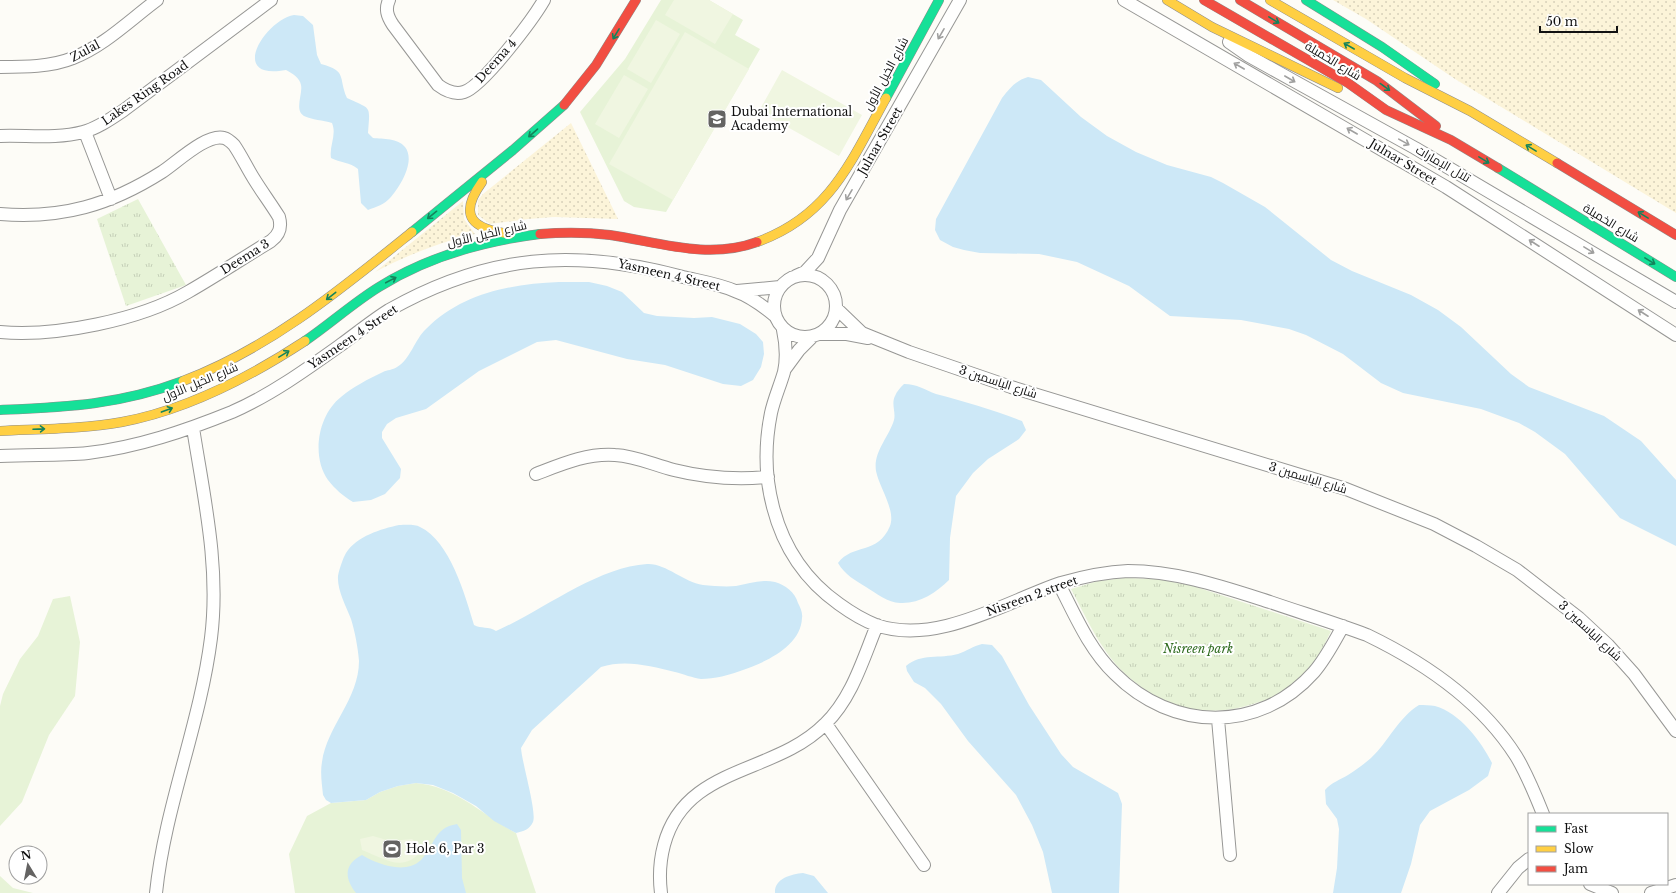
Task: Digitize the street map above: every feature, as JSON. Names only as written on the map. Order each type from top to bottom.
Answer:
[{"type":"main road","name":"شارع الخيل الأول","points":[[0,410],[68,407],[123,400],[170,386],[228,362],[277,334],[312,311],[497,163],[566,102],[588,76],[608,48],[636,0]]},
{"type":"main road","name":"شارع الخيل الأول","points":[[0,431],[101,425],[129,421],[164,411],[211,392],[263,366],[312,336],[378,287],[408,271],[438,258],[469,248],[534,235],[570,233],[608,234],[679,248],[714,250],[746,246],[765,240],[788,229],[815,210],[844,176],[939,0]]},
{"type":"main road","points":[[1167,0],[1212,26],[1298,69],[1386,110]]},
{"type":"main road","name":"شارع الخميلة","points":[[1204,0],[1343,80],[1386,110],[1451,140],[1676,277]]},
{"type":"main road","name":"شارع الخميلة","points":[[1240,0],[1377,81],[1415,109],[1451,140]]},
{"type":"main road","name":"شارع الخميلة","points":[[1270,0],[1405,78],[1470,110]]},
{"type":"main road","name":"شارع الخميلة","points":[[1306,0],[1382,47],[1470,110],[1676,235]]},
{"type":"main road","points":[[497,163],[471,197],[470,214],[481,228],[489,231],[534,235]]},
{"type":"street","name":"Zulal","points":[[0,67],[47,65],[72,59],[94,48],[156,0]]},
{"type":"street","name":"Lakes Ring Road","points":[[0,136],[52,136],[85,132],[124,110],[271,0]]},
{"type":"street","name":"Deema 4","points":[[389,0],[386,10],[388,18],[438,85],[444,90],[456,93],[464,92],[477,83],[533,19],[544,0]]},
{"type":"street","name":"Julnar Street","points":[[796,276],[805,272],[818,258],[840,210],[960,0]]},
{"type":"street","name":"Julnar Street","points":[[1124,0],[1439,183],[1676,335]]},
{"type":"street","name":"تلال الإمارات","points":[[1212,26],[1249,56],[1415,148],[1676,302]]},
{"type":"street","points":[[85,132],[111,199]]},
{"type":"street","name":"Deema 3","points":[[0,214],[27,216],[56,214],[84,209],[111,199],[162,172],[204,141],[218,137],[230,141],[235,147],[251,175],[279,217],[280,229],[271,241],[188,293],[142,312],[79,327],[36,332],[0,332]]},
{"type":"street","name":"Yasmeen 4 Street","points":[[0,456],[87,453],[121,448],[193,428],[276,389],[314,364],[388,311],[430,288],[470,274],[511,264],[553,259],[595,260],[637,265],[736,291]]},
{"type":"street","points":[[806,275],[816,277],[825,282],[832,290],[836,299],[837,309],[831,323],[815,336],[800,338],[790,335],[783,330],[774,315],[773,305],[775,296],[780,287],[787,280],[796,276],[806,275]]},
{"type":"street","points":[[736,291],[780,287]]},
{"type":"street","points":[[736,291],[774,315]]},
{"type":"street","name":"شارع الياسمين 3","points":[[837,309],[853,326],[873,339]]},
{"type":"street","name":"Nisreen 2 street","points":[[783,330],[786,351],[784,372]]},
{"type":"street","name":"شارع الياسمين 3","points":[[815,336],[847,334],[873,339],[1011,387],[1346,489],[1434,524],[1517,570],[1579,618],[1608,645],[1634,674],[1676,731]]},
{"type":"street","name":"Nisreen 2 street","points":[[815,336],[799,350],[784,372],[776,392],[770,420],[767,456],[768,477],[772,504],[780,531],[792,555],[809,577],[828,597],[851,612],[876,625],[901,629],[927,629],[952,625],[1059,584],[1097,574],[1127,571],[1156,572],[1213,583],[1367,635],[1413,660],[1445,682],[1475,707],[1497,730],[1516,756],[1531,784],[1543,813]]},
{"type":"street","points":[[156,893],[170,813],[207,667],[214,607],[212,547],[193,428]]},
{"type":"street","points":[[536,474],[581,458],[615,455],[632,457],[695,475],[719,478],[768,477]]},
{"type":"street","points":[[1059,584],[1081,628],[1096,652],[1115,674],[1137,692],[1162,706],[1189,715],[1218,719],[1244,715],[1270,706],[1294,691],[1314,672],[1330,650],[1343,626]]},
{"type":"street","points":[[661,893],[660,871],[667,835],[675,818],[686,804],[711,783],[779,756],[803,742],[826,724],[850,689],[876,625]]},
{"type":"street","points":[[1218,719],[1230,855]]},
{"type":"street","points":[[826,724],[924,865]]},
{"type":"street","points":[[1498,893],[1509,877],[1528,860]]},
{"type":"street","points":[[1592,885],[1612,893]]},
{"type":"street","points":[[1651,893],[1676,885]]},
{"type":"green space","points":[[661,0],[709,0],[743,20],[735,35],[760,49],[666,212],[634,207],[624,201],[580,112],[625,59]]},
{"type":"green space","points":[[674,0],[709,0],[733,14],[715,44],[665,15]]},
{"type":"green space","points":[[656,20],[680,34],[651,83],[627,69]]},
{"type":"green space","points":[[685,32],[749,69],[673,200],[609,164]]},
{"type":"green space","points":[[782,70],[862,115],[839,156],[759,111]]},
{"type":"green space","points":[[624,75],[648,89],[619,138],[595,124]]},
{"type":"green space","points":[[138,199],[186,285],[126,306],[97,219]]},
{"type":"green space","name":"Nisreen park","points":[[1124,578],[1157,579],[1190,585],[1331,631],[1311,666],[1298,681],[1279,695],[1242,707],[1225,710],[1208,711],[1176,705],[1145,690],[1121,670],[1104,649],[1071,589],[1098,581]]},
{"type":"green space","points":[[70,596],[80,642],[75,696],[49,735],[22,802],[0,826],[0,706],[3,694],[20,659],[38,636],[53,599]]},
{"type":"green space","points":[[416,783],[444,790],[468,802],[516,833],[536,893],[295,893],[289,854],[307,816],[331,803],[366,800],[380,792],[398,786]]},
{"type":"green space","name":"Hole 6, Par 3","points":[[373,836],[390,841],[412,839],[423,849],[416,857],[409,861],[401,863],[386,860],[362,850],[360,839]]},
{"type":"green space","points":[[0,876],[13,888],[33,893],[0,893]]},
{"type":"sand","points":[[1333,0],[1676,0],[1676,213],[1455,79],[1366,19]]},
{"type":"sand","points":[[571,123],[618,219],[554,217],[490,224],[478,215],[478,200],[483,194]]},
{"type":"sand","points":[[463,201],[464,219],[475,234],[424,250],[375,272]]},
{"type":"water","points":[[294,15],[303,16],[313,25],[317,55],[321,64],[335,69],[339,73],[347,98],[368,109],[368,133],[373,138],[390,140],[402,144],[408,153],[408,166],[398,187],[386,202],[368,210],[361,203],[358,169],[352,165],[331,158],[334,132],[332,123],[307,117],[301,113],[299,106],[301,85],[293,74],[286,70],[268,71],[258,67],[255,59],[257,48],[263,38],[272,27],[283,19]]},
{"type":"water","points":[[1028,77],[1041,80],[1081,117],[1107,136],[1136,152],[1167,165],[1211,177],[1223,183],[1265,207],[1331,260],[1352,271],[1411,295],[1438,310],[1461,327],[1511,374],[1529,387],[1604,416],[1641,441],[1676,480],[1676,546],[1620,518],[1565,454],[1535,432],[1519,423],[1481,409],[1403,393],[1381,383],[1343,354],[1306,335],[1289,329],[1241,320],[1170,316],[1129,286],[1077,262],[1039,254],[980,253],[953,247],[940,240],[935,230],[936,219],[1002,98],[1016,83]]},
{"type":"water","points":[[559,282],[589,282],[607,286],[622,292],[644,313],[657,316],[694,318],[712,317],[740,324],[756,334],[763,342],[764,354],[761,367],[753,380],[741,386],[723,384],[665,365],[627,359],[556,340],[537,342],[479,371],[426,409],[396,418],[387,424],[382,432],[382,438],[401,469],[400,478],[385,494],[371,500],[353,502],[339,492],[328,480],[320,459],[320,436],[322,425],[327,414],[341,397],[366,380],[402,364],[422,333],[440,317],[455,307],[471,299],[505,288]]},
{"type":"water","points":[[904,384],[917,386],[936,394],[980,406],[1022,421],[1026,430],[1019,439],[988,459],[973,473],[956,496],[950,538],[949,580],[927,597],[914,602],[896,603],[887,600],[858,582],[847,574],[838,563],[851,553],[879,541],[885,535],[890,526],[891,513],[876,471],[876,464],[879,451],[894,420],[894,399]]},
{"type":"water","points":[[399,525],[418,526],[431,534],[440,544],[448,556],[461,584],[474,625],[479,627],[496,631],[514,623],[589,581],[628,567],[654,564],[668,569],[688,580],[703,585],[732,586],[765,581],[779,583],[786,587],[797,599],[802,614],[800,628],[796,637],[781,652],[743,670],[717,677],[701,679],[629,663],[601,667],[532,730],[521,748],[534,817],[531,825],[524,831],[516,833],[494,821],[476,806],[453,793],[433,785],[416,783],[398,786],[380,792],[366,800],[331,803],[326,800],[323,795],[321,774],[322,762],[330,736],[354,688],[358,675],[359,661],[351,619],[342,598],[338,576],[346,553],[356,542],[377,531]]},
{"type":"water","points":[[982,644],[992,645],[1002,656],[1029,705],[1061,754],[1073,767],[1118,793],[1122,804],[1119,893],[1052,893],[1043,852],[1032,825],[1016,795],[968,741],[941,704],[925,688],[914,682],[907,671],[906,666],[918,659],[958,654]]},
{"type":"water","points":[[1419,705],[1435,706],[1444,710],[1461,721],[1469,729],[1476,737],[1492,763],[1488,776],[1469,790],[1430,811],[1420,825],[1411,864],[1401,893],[1333,893],[1337,868],[1339,829],[1337,819],[1326,804],[1325,790],[1330,785],[1351,773],[1371,758],[1405,716]]},
{"type":"water","points":[[457,824],[461,830],[462,878],[466,893],[356,893],[349,882],[349,867],[362,855],[375,862],[391,866],[407,867],[421,860],[426,855],[435,838],[443,829]]},
{"type":"water","points":[[803,873],[814,876],[828,893],[775,893],[777,884],[784,878]]},
{"type":"traffic: fast","points":[[886,98],[939,0]]},
{"type":"traffic: fast","points":[[1306,0],[1382,47],[1435,84]]},
{"type":"traffic: fast","points":[[412,232],[513,150],[564,105]]},
{"type":"traffic: fast","points":[[1498,168],[1676,277]]},
{"type":"traffic: fast","points":[[305,341],[369,293],[397,276],[456,252],[498,241],[540,234]]},
{"type":"traffic: fast","points":[[0,410],[48,408],[115,400],[160,389],[183,381]]},
{"type":"traffic: slow","points":[[1167,0],[1212,27],[1338,88]]},
{"type":"traffic: slow","points":[[1270,0],[1405,78],[1470,111],[1557,163]]},
{"type":"traffic: slow","points":[[757,242],[782,231],[803,217],[821,202],[836,184],[849,164],[886,98]]},
{"type":"traffic: slow","points":[[482,182],[471,204],[470,213],[473,219],[478,225],[486,229],[510,234]]},
{"type":"traffic: slow","points":[[183,381],[215,368],[275,335],[331,296],[412,232]]},
{"type":"traffic: slow","points":[[0,431],[92,426],[146,417],[194,401],[240,379],[305,341]]},
{"type":"traffic: jam","points":[[564,105],[596,65],[636,0]]},
{"type":"traffic: jam","points":[[1204,0],[1348,83],[1386,110],[1451,140],[1498,168]]},
{"type":"traffic: jam","points":[[1240,0],[1377,81],[1436,126]]},
{"type":"traffic: jam","points":[[1557,163],[1676,235]]},
{"type":"traffic: jam","points":[[540,234],[601,234],[702,250],[739,247],[757,242]]},
{"type":"place","name":"Dubai International Academy","points":[[717,119]]},
{"type":"place","name":"Hole 6, Par 3","points":[[392,849]]}]
